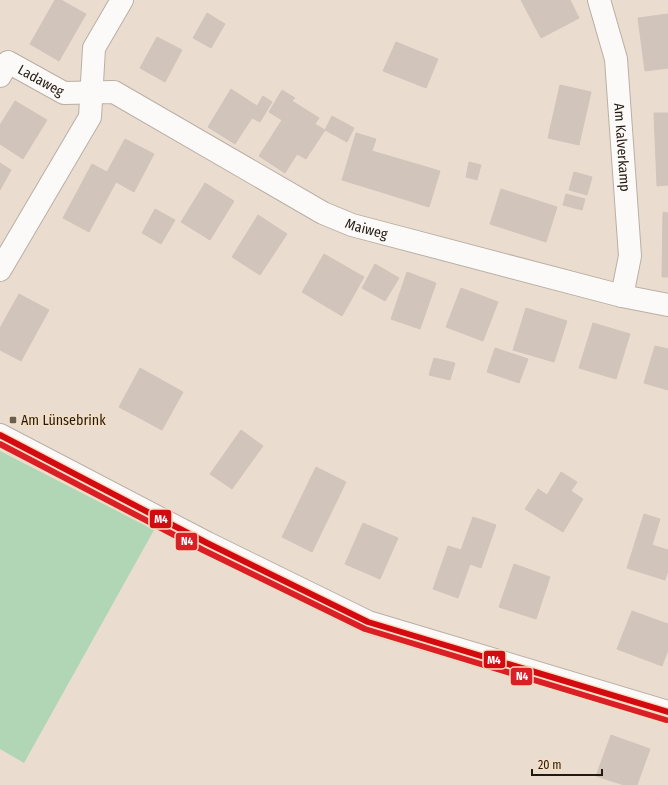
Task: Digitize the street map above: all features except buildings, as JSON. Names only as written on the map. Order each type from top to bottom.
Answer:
[{"type":"street","points":[[0,270],[7,243],[90,117],[94,48],[122,0]]},
{"type":"street","name":"Am Kalverkamp","points":[[599,0],[617,67],[630,256],[622,296]]},
{"type":"street","name":"Ladaweg","points":[[0,76],[8,62],[64,93],[91,91]]},
{"type":"street","name":"Maiweg","points":[[91,91],[114,92],[323,213],[352,225],[622,296],[668,306]]},
{"type":"street","points":[[0,434],[207,543],[368,622],[668,712]]},
{"type":"green space","points":[[0,451],[154,530],[24,763],[0,749]]},
{"type":"transit line","name":"M4","points":[[0,435],[207,543],[368,622],[668,712]]},
{"type":"transit line","name":"N4","points":[[0,444],[203,550],[365,629],[666,720]]},
{"type":"place","name":"Am Lünsebrink","points":[[13,420]]}]
